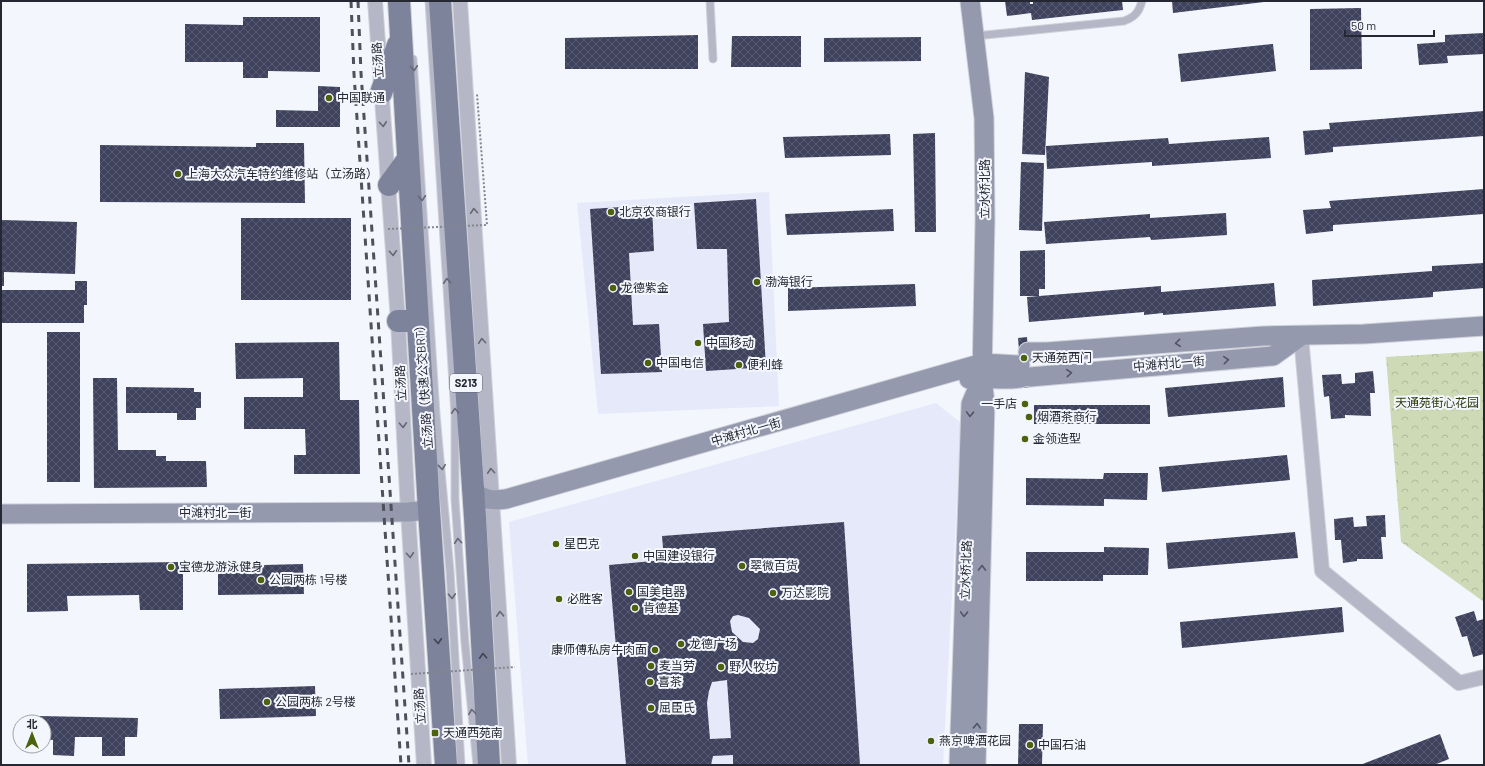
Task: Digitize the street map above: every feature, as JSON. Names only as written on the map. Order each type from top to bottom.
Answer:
[{"type":"main road","name":"立汤路","points":[[399,1],[407,42],[408,321],[429,510],[446,765]]},
{"type":"main road","name":"S213","points":[[440,1],[484,505],[489,765]]},
{"type":"main road","points":[[381,93],[407,42]]},
{"type":"main road","points":[[389,185],[408,159]]},
{"type":"street","name":"立汤路","points":[[375,1],[389,185],[408,321],[408,512],[424,765]]},
{"type":"street","name":"S213","points":[[460,1],[484,505],[509,765]]},
{"type":"street","name":"立水桥北路","points":[[970,1],[983,111],[985,161],[982,370],[985,403],[976,765]]},
{"type":"street","name":"中滩村北一街","points":[[484,505],[982,370],[1004,380],[1047,352],[1263,336],[1301,336],[1484,326]]},
{"type":"street","name":"中滩村北一街","points":[[1025,365],[1273,356],[1301,336]]},
{"type":"street","points":[[1301,336],[1322,571],[1459,683],[1484,677]]},
{"type":"street","points":[[982,370],[1006,352],[1025,365]]},
{"type":"street","name":"立水桥北路","points":[[959,765],[971,404],[982,370]]},
{"type":"street","name":"中滩村北一街","points":[[1,514],[408,512],[429,510]]},
{"type":"lane","points":[[429,1],[455,415],[456,520],[464,643],[477,765]]},
{"type":"lane","points":[[710,1],[713,59]]},
{"type":"lane","points":[[975,36],[1124,21],[1134,17],[1140,9],[1142,1]]},
{"type":"lane","name":"立汤路（快速公交BRT）","points":[[407,42],[436,414],[450,571],[461,765]]},
{"type":"path","points":[[388,229],[487,225],[477,94]]},
{"type":"path","points":[[411,674],[515,667]]},
{"type":"shaded area","points":[[769,192],[779,406],[598,414],[577,203]]},
{"type":"shaded area","name":"龙德广场","points":[[936,403],[961,423],[943,765],[528,765],[509,522]]},
{"type":"green space","name":"天通苑街心花园","points":[[1484,351],[1484,602],[1401,542],[1386,357]]},
{"type":"building","points":[[1005,1],[1030,1],[1030,4],[1033,4],[1033,1],[1122,1],[1123,10],[1032,20],[1031,13],[1007,16]]},
{"type":"building","points":[[1172,1],[1264,1],[1264,2],[1173,13]]},
{"type":"building","points":[[1361,8],[1362,69],[1310,70],[1310,9]]},
{"type":"building","points":[[243,17],[320,17],[320,72],[268,71],[268,78],[243,78],[243,62],[185,62],[185,24],[243,25]]},
{"type":"building","points":[[1484,33],[1484,54],[1447,56],[1448,63],[1419,65],[1417,44],[1445,42],[1445,35]]},
{"type":"building","points":[[698,35],[698,69],[565,69],[565,38]]},
{"type":"building","points":[[732,36],[801,36],[801,67],[731,67]]},
{"type":"building","points":[[921,37],[921,61],[824,62],[824,38]]},
{"type":"building","points":[[1273,44],[1276,71],[1181,82],[1178,54]]},
{"type":"building","points":[[1025,72],[1049,77],[1045,155],[1022,154]]},
{"type":"building","name":"中国联通","points":[[318,86],[340,87],[340,127],[276,127],[276,110],[318,111]]},
{"type":"building","points":[[1484,111],[1484,136],[1333,147],[1333,152],[1305,155],[1303,131],[1330,129],[1329,123]]},
{"type":"building","points":[[935,133],[936,232],[915,232],[913,134]]},
{"type":"building","points":[[890,134],[891,155],[785,158],[783,137]]},
{"type":"building","points":[[1269,137],[1271,158],[1152,166],[1152,162],[1047,169],[1046,146],[1168,138],[1169,144]]},
{"type":"building","name":"上海大众汽车特约维修站（立汤路）","points":[[256,143],[304,143],[305,203],[100,202],[100,145],[256,147]]},
{"type":"building","points":[[1021,162],[1044,163],[1042,231],[1019,230]]},
{"type":"building","points":[[1484,189],[1484,214],[1333,225],[1333,231],[1306,234],[1303,210],[1331,208],[1329,201]]},
{"type":"building","points":[[756,199],[766,367],[706,371],[703,324],[729,322],[727,249],[697,249],[694,203]]},
{"type":"building","name":"龙德紫金","points":[[652,205],[654,251],[629,253],[633,325],[659,324],[662,372],[601,374],[590,209]]},
{"type":"building","points":[[893,209],[894,231],[787,235],[785,214]]},
{"type":"building","points":[[1226,213],[1227,235],[1151,240],[1150,237],[1046,244],[1044,222],[1150,214],[1150,218]]},
{"type":"building","points":[[241,218],[351,218],[351,300],[241,300]]},
{"type":"building","points":[[1,220],[77,222],[75,274],[4,272],[4,286],[1,286]]},
{"type":"building","points":[[1045,250],[1045,289],[1039,289],[1039,296],[1020,296],[1020,251]]},
{"type":"building","points":[[1484,263],[1484,288],[1433,292],[1433,297],[1313,306],[1312,280],[1432,271],[1432,266]]},
{"type":"building","points":[[75,281],[87,281],[87,305],[84,305],[84,323],[1,323],[1,290],[75,290]]},
{"type":"building","points":[[1274,283],[1276,306],[1163,315],[1163,313],[1144,315],[1144,312],[1029,322],[1027,297],[1161,286],[1161,292]]},
{"type":"building","points":[[915,284],[916,306],[788,311],[788,288]]},
{"type":"building","points":[[47,332],[80,332],[80,482],[47,482]]},
{"type":"building","name":"天通苑西门","points":[[1027,337],[1031,387],[1022,388],[1018,338]]},
{"type":"building","points":[[339,342],[340,400],[359,400],[360,474],[294,474],[294,455],[306,455],[305,429],[244,429],[244,397],[303,397],[303,378],[236,379],[235,343]]},
{"type":"building","points":[[1373,371],[1375,393],[1370,393],[1371,416],[1345,415],[1345,418],[1331,419],[1329,396],[1324,397],[1322,375],[1341,374],[1342,384],[1355,383],[1355,373]]},
{"type":"building","points":[[1283,377],[1285,407],[1168,417],[1165,388]]},
{"type":"building","points":[[93,378],[117,378],[118,450],[156,450],[156,456],[166,456],[166,461],[206,461],[207,487],[94,488]]},
{"type":"building","points":[[126,387],[194,388],[194,392],[201,392],[201,408],[196,408],[196,420],[177,420],[177,413],[126,413]]},
{"type":"building","points":[[1034,405],[1150,405],[1150,424],[1034,424]]},
{"type":"building","points":[[1287,455],[1290,480],[1162,492],[1159,467]]},
{"type":"building","points":[[1104,473],[1148,473],[1147,500],[1104,499],[1104,506],[1026,505],[1026,478],[1103,479]]},
{"type":"building","points":[[1385,515],[1386,537],[1381,537],[1383,559],[1357,559],[1357,561],[1343,563],[1341,540],[1335,540],[1334,519],[1353,517],[1354,527],[1367,526],[1366,516]]},
{"type":"building","name":"龙德广场","points":[[844,522],[860,765],[733,765],[733,755],[713,756],[711,765],[626,765],[609,565],[664,560],[662,536]],"holes":[[[738,615],[749,618],[760,629],[758,639],[753,643],[743,642],[732,632],[730,621],[733,616]],[[727,680],[731,738],[710,739],[707,703],[709,691],[712,682]]]},
{"type":"building","points":[[1295,532],[1298,558],[1168,569],[1166,543]]},
{"type":"building","points":[[1104,547],[1149,548],[1148,575],[1103,575],[1103,581],[1026,581],[1026,552],[1104,552]]},
{"type":"building","points":[[183,562],[183,610],[140,610],[139,595],[67,596],[68,611],[27,612],[27,564]]},
{"type":"building","name":"公园两栋 1号楼","points":[[303,564],[304,594],[218,595],[218,566]]},
{"type":"building","points":[[1342,607],[1344,632],[1182,648],[1180,622]]},
{"type":"building","points":[[1474,611],[1477,621],[1484,619],[1484,654],[1473,657],[1467,636],[1462,637],[1455,617]]},
{"type":"building","name":"公园两栋 2号楼","points":[[315,686],[316,716],[220,719],[219,689]]},
{"type":"building","points":[[52,716],[138,718],[137,737],[125,737],[125,756],[102,756],[102,737],[75,737],[74,756],[53,755]]},
{"type":"building","name":"中国石油","points":[[1019,724],[1043,724],[1042,765],[1018,765]]},
{"type":"building","points":[[1440,734],[1449,759],[1434,765],[1360,765]]},
{"type":"railway","points":[[351,1],[354,74],[401,765]]},
{"type":"railway","points":[[358,1],[361,73],[409,765]]},
{"type":"place","name":"中国联通","points":[[329,98]]},
{"type":"place","name":"上海大众汽车特约维修站（立汤路）","points":[[178,174]]},
{"type":"place","name":"北京农商银行","points":[[611,212]]},
{"type":"place","name":"渤海银行","points":[[757,282]]},
{"type":"place","name":"龙德紫金","points":[[613,288]]},
{"type":"place","name":"中国移动","points":[[698,343]]},
{"type":"place","name":"天通苑西门","points":[[1024,358]]},
{"type":"place","name":"中国电信","points":[[648,363]]},
{"type":"place","name":"便利蜂","points":[[739,365]]},
{"type":"place","name":"一手店","points":[[1025,404]]},
{"type":"place","name":"烟酒茶商行","points":[[1029,417]]},
{"type":"place","name":"金领造型","points":[[1025,439]]},
{"type":"place","name":"星巴克","points":[[556,544]]},
{"type":"place","name":"中国建设银行","points":[[635,556]]},
{"type":"place","name":"翠微百货","points":[[742,566]]},
{"type":"place","name":"宝德龙游泳健身","points":[[171,567]]},
{"type":"place","name":"公园两栋 1号楼","points":[[261,580]]},
{"type":"place","name":"国美电器","points":[[629,592]]},
{"type":"place","name":"万达影院","points":[[773,593]]},
{"type":"place","name":"必胜客","points":[[559,599]]},
{"type":"place","name":"肯德基","points":[[635,608]]},
{"type":"place","name":"龙德广场","points":[[681,644]]},
{"type":"place","name":"康师傅私房牛肉面","points":[[655,650]]},
{"type":"place","name":"麦当劳","points":[[651,666]]},
{"type":"place","name":"野人牧坊","points":[[721,667]]},
{"type":"place","name":"喜茶","points":[[650,682]]},
{"type":"place","name":"公园两栋 2号楼","points":[[267,702]]},
{"type":"place","name":"屈臣氏","points":[[651,708]]},
{"type":"place","name":"天通西苑南","points":[[435,733]]},
{"type":"place","name":"燕京啤酒花园","points":[[931,741]]},
{"type":"place","name":"中国石油","points":[[1030,745]]}]
